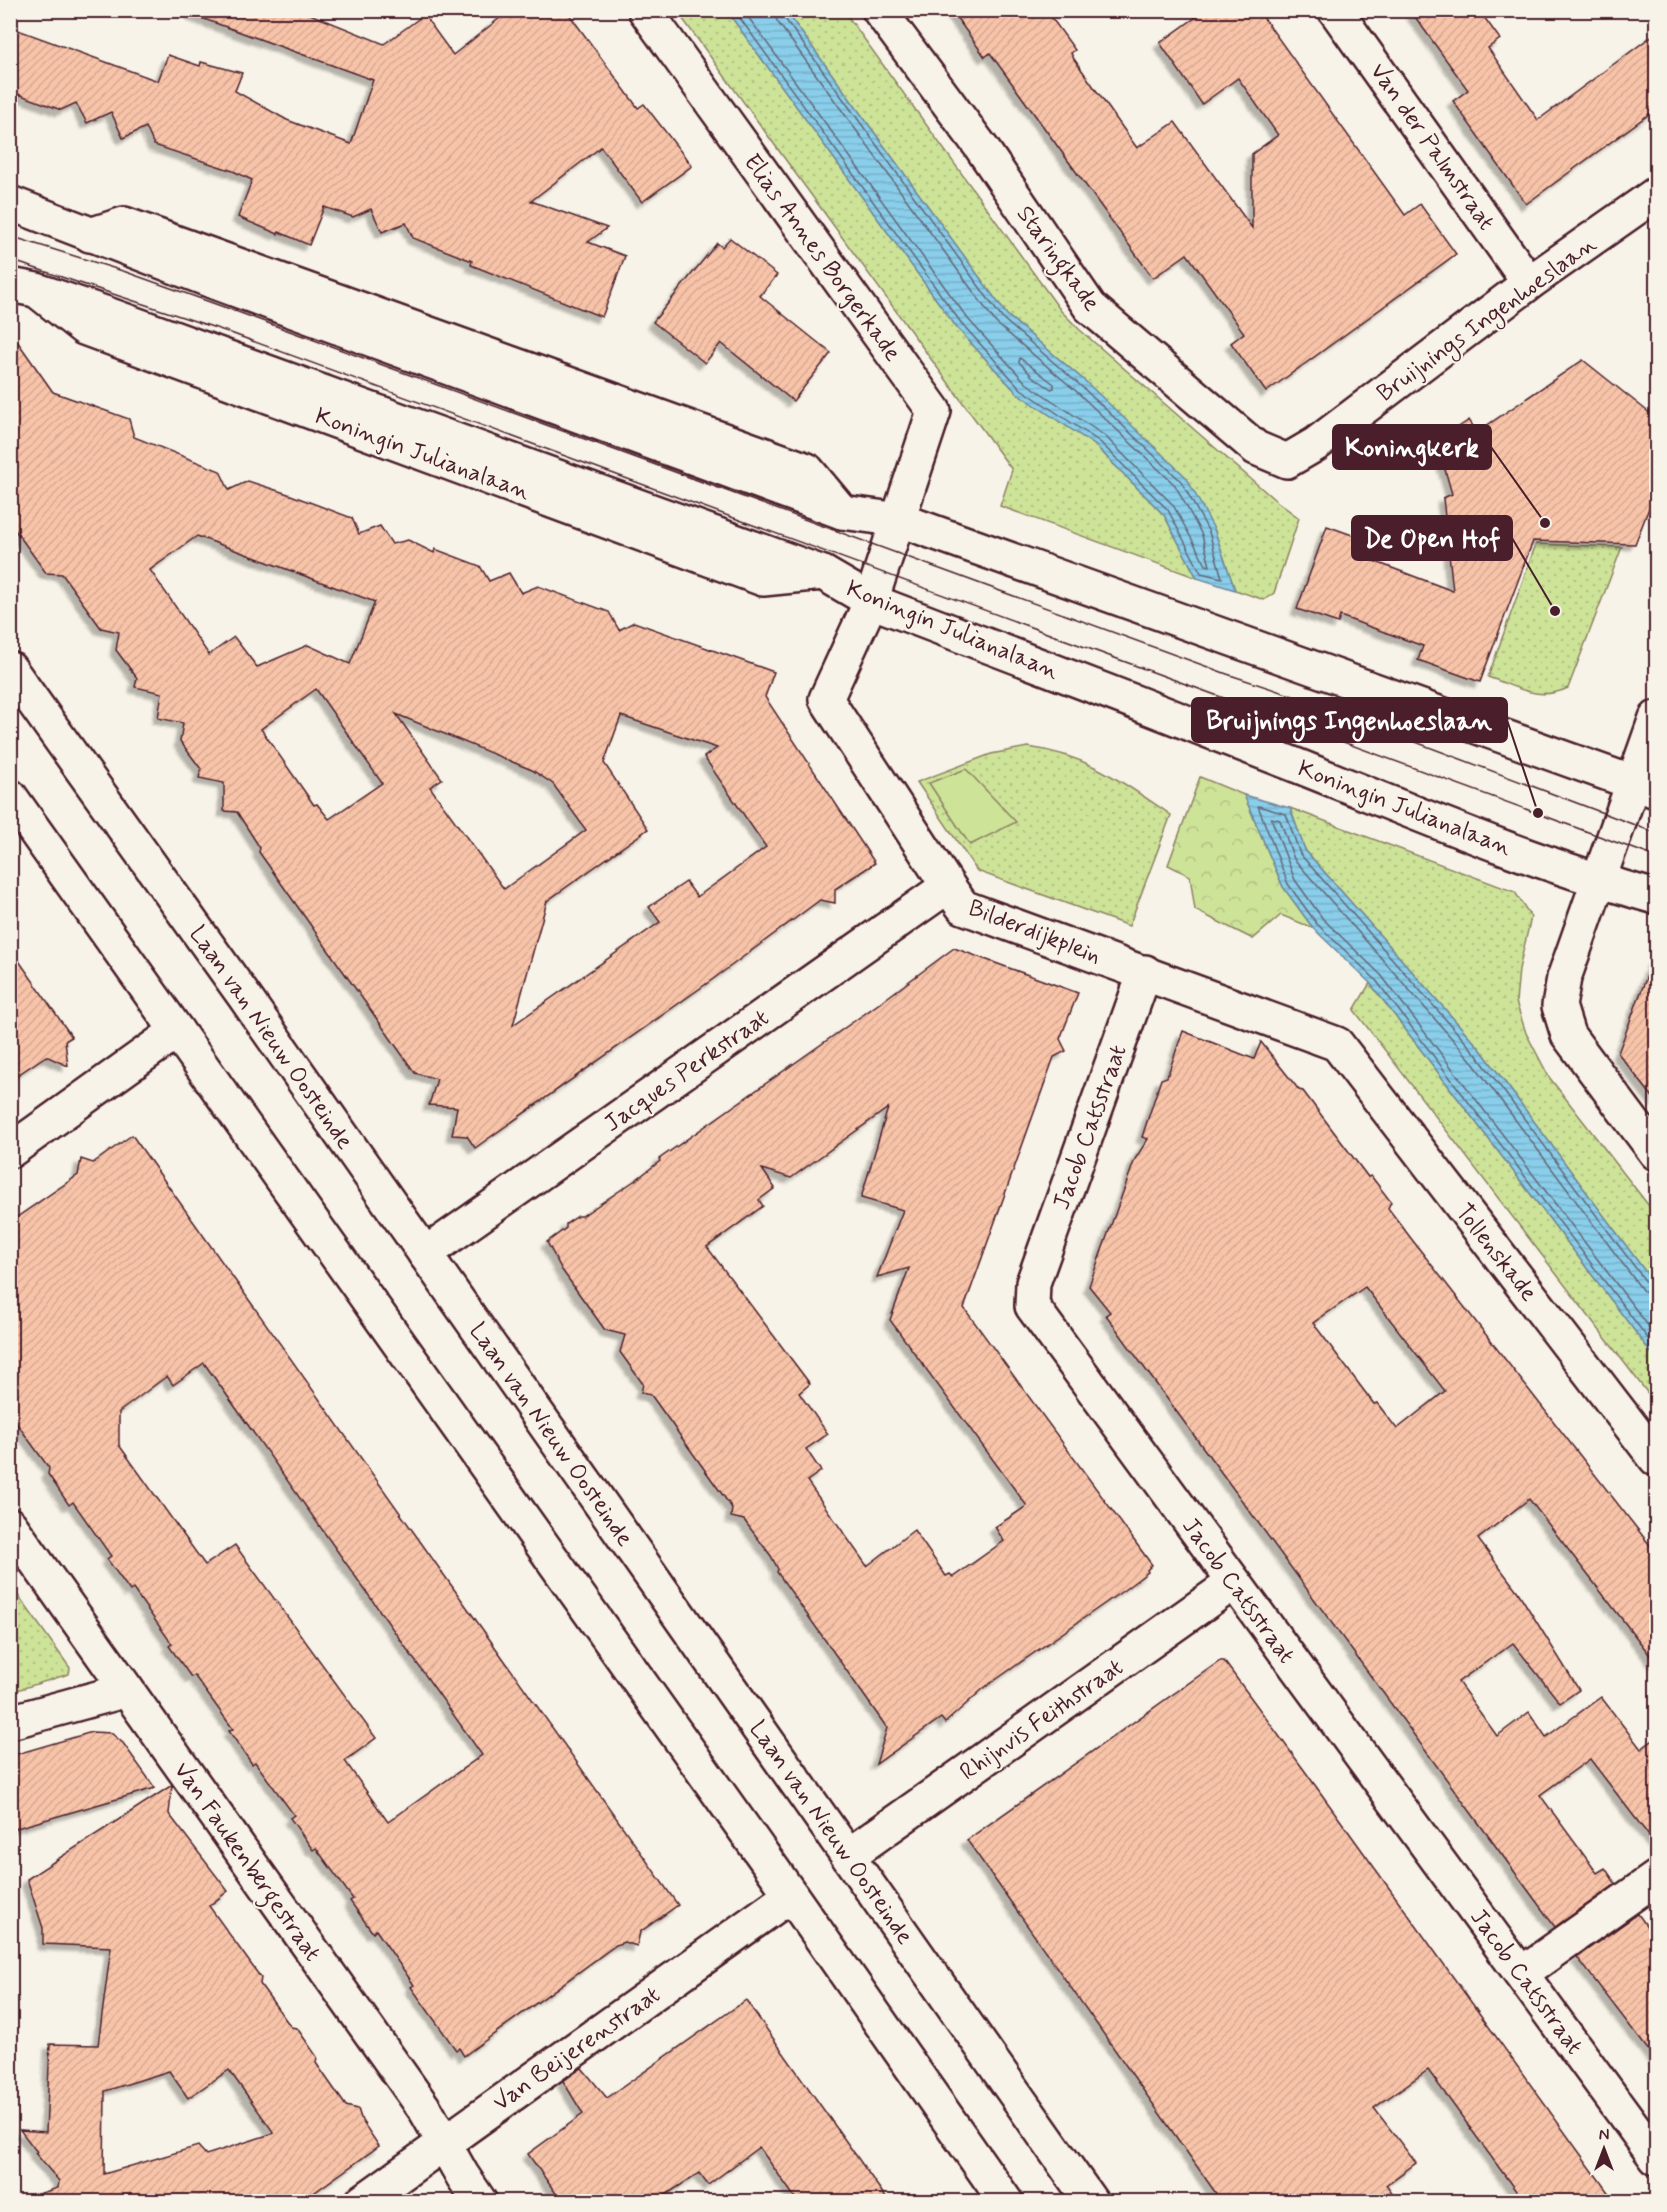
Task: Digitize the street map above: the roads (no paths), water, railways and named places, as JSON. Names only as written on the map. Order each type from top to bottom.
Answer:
[{"type":"street","name":"Elias Annes Borgerkade","points":[[645,10],[934,411],[900,520]]},
{"type":"street","name":"Staringkade","points":[[879,10],[981,147],[1090,307],[1256,448],[1287,461],[1316,444]]},
{"type":"street","name":"Van der Palmstraat","points":[[1335,10],[1529,283]]},
{"type":"street","name":"Bruijnings Ingenhoeslaan","points":[[1316,444],[1529,283],[1656,194]]},
{"type":"street","points":[[10,203],[90,235],[842,512],[900,520],[1572,762],[1645,786]]},
{"type":"street","name":"Koningin Julianalaan","points":[[23,288],[824,573],[871,601],[1178,718],[1371,797],[1598,881],[1656,897]]},
{"type":"street","points":[[871,601],[900,520]]},
{"type":"street","name":"Bilderdijkplein","points":[[871,601],[826,699],[963,907],[1337,1044]]},
{"type":"street","name":"Laan van Nieuw Oosteinde","points":[[10,669],[849,1855],[1091,2202]]},
{"type":"street","points":[[1656,718],[1645,786],[1598,881],[1564,978],[1559,1006],[1568,1035],[1656,1153]]},
{"type":"street","points":[[10,796],[791,1895],[1006,2202]]},
{"type":"street","name":"Jacques Perkstraat","points":[[425,1254],[948,886]]},
{"type":"street","name":"Jacob Catsstraat","points":[[1145,972],[1034,1283],[1032,1306],[1656,2158]]},
{"type":"street","points":[[10,1151],[177,1030]]},
{"type":"street","name":"Tollenskade","points":[[1337,1044],[1656,1459]]},
{"type":"street","name":"Van Faukenbergestraat","points":[[10,1525],[426,2111],[480,2202]]},
{"type":"street","name":"Rhijnvis Feithstraat","points":[[849,1855],[1233,1583]]},
{"type":"street","points":[[10,1722],[127,1690]]},
{"type":"street","points":[[1522,1973],[1656,1878]]},
{"type":"street","name":"Van Beijerenstraat","points":[[362,2202],[791,1895]]},
{"type":"water","points":[[727,11],[786,11],[1007,315],[1085,381],[1186,477],[1214,529],[1235,590],[1197,578],[1164,515],[1096,446],[1017,393],[957,328]]},
{"type":"water","points":[[1244,795],[1290,808],[1305,850],[1481,1050],[1656,1286],[1656,1359],[1370,983],[1313,928],[1283,887]]},
{"type":"tram line","points":[[10,236],[126,272],[235,311],[1227,674],[1302,699],[1656,833]]},
{"type":"tram line","points":[[10,260],[228,332],[1656,857]]},
{"type":"place","name":"Koningkerk","points":[[1545,523]]},
{"type":"place","name":"De Open Hof","points":[[1555,611]]},
{"type":"place","name":"Bruijnings Ingenhoeslaan","points":[[1538,813]]}]
